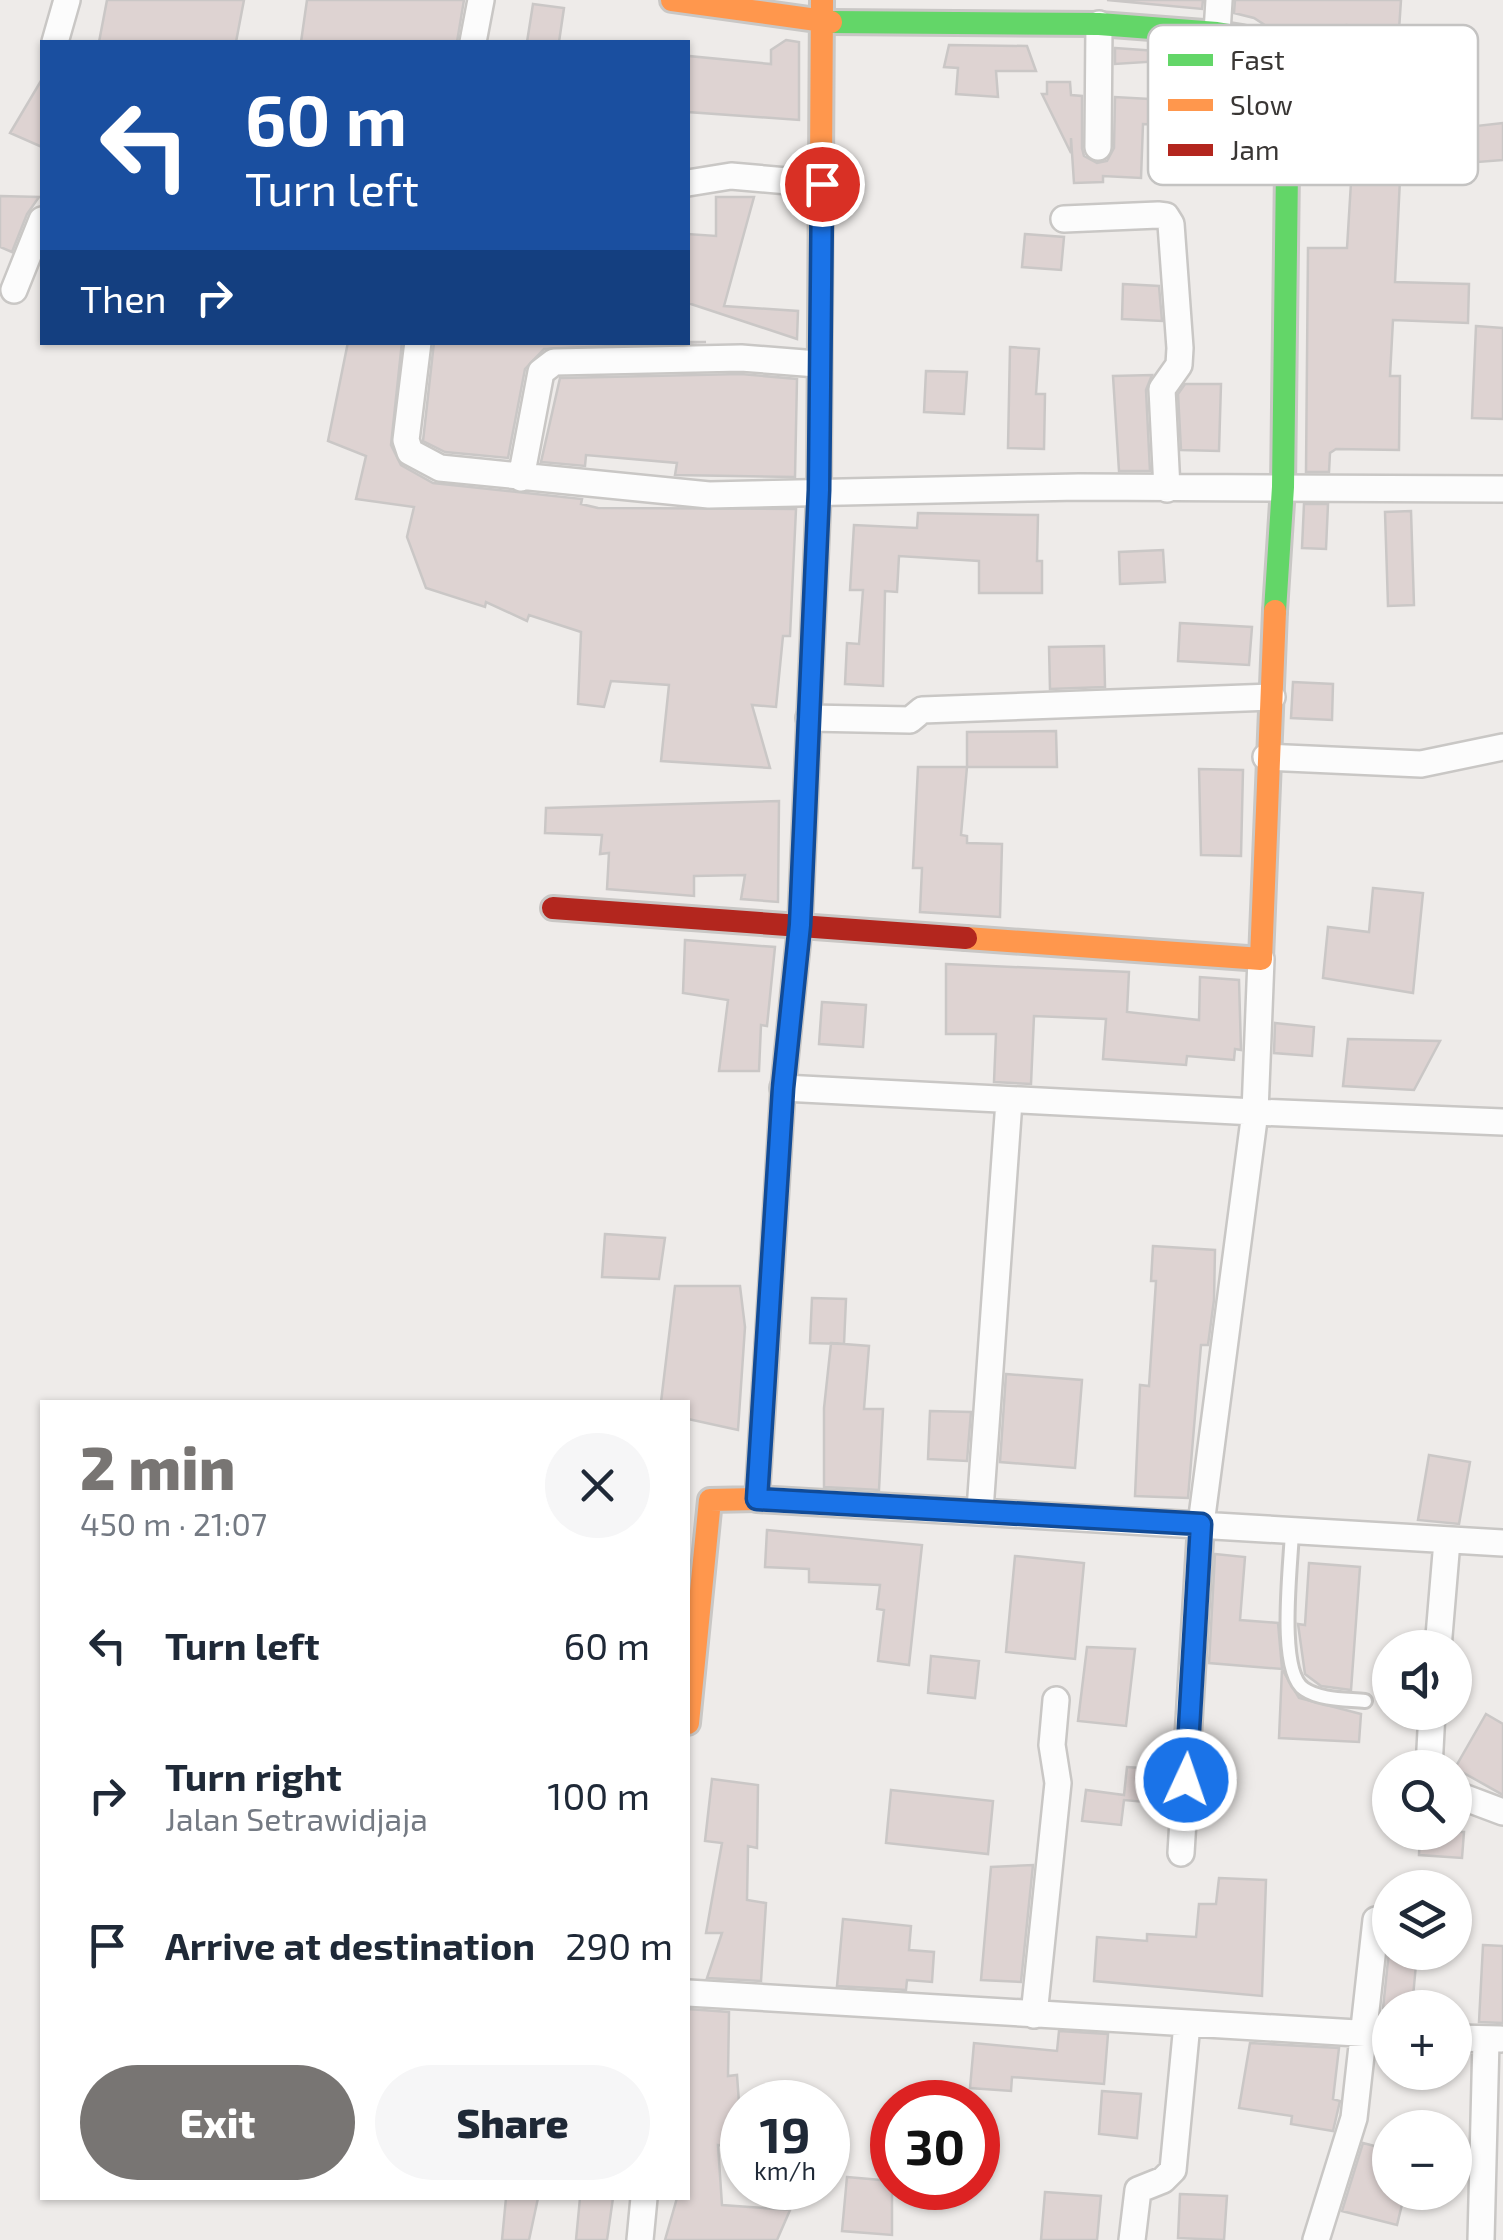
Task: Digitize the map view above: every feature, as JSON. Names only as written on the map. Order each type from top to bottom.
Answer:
[{"type":"street","points":[[56,40],[67,0]]},
{"type":"street","points":[[473,40],[481,0]]},
{"type":"street","points":[[672,0],[1148,28]]},
{"type":"street","points":[[1217,25],[1219,0]]},
{"type":"street","points":[[757,1499],[783,1088],[800,925],[819,490],[821,11]]},
{"type":"street","points":[[1098,147],[1099,24]]},
{"type":"street","points":[[690,183],[731,176],[822,184]]},
{"type":"street","points":[[1181,1854],[1201,1524],[1254,1112],[1266,757],[1282,487],[1287,185]]},
{"type":"street","points":[[1064,219],[1158,214],[1166,216],[1171,224],[1180,348],[1179,364],[1162,389],[1167,489]]},
{"type":"street","points":[[14,290],[40,225]]},
{"type":"street","points":[[418,345],[406,425],[410,452],[440,468],[709,495],[819,490],[1503,489]]},
{"type":"street","points":[[521,478],[541,372],[554,362],[741,358],[817,364]]},
{"type":"street","points":[[809,718],[910,720],[922,710],[1272,696]]},
{"type":"street","points":[[1266,757],[1421,764],[1503,747]]},
{"type":"street","points":[[553,908],[1261,959]]},
{"type":"street","points":[[783,1088],[1503,1122]]},
{"type":"street","points":[[980,1510],[1009,1101]]},
{"type":"street","points":[[690,1685],[699,1498],[980,1510],[1503,1543]]},
{"type":"street","points":[[1440,1630],[1447,1541]]},
{"type":"street","points":[[1034,2015],[1058,1783],[1052,1745],[1056,1700]]},
{"type":"street","points":[[1472,1800],[1503,1812]]},
{"type":"street","points":[[690,1993],[1372,2034]]},
{"type":"street","points":[[1132,2240],[1138,2190],[1163,2180],[1173,2170],[1187,2024]]},
{"type":"street","points":[[1482,2240],[1495,2039]]},
{"type":"street","points":[[1316,2240],[1372,2052]]},
{"type":"street","points":[[640,2240],[644,2200]]},
{"type":"lane","points":[[1292,1531],[1288,1668],[1302,1688],[1317,1696],[1365,1701]]},
{"type":"building","points":[[107,0],[244,0],[236,40],[99,40]]},
{"type":"building","points":[[307,0],[464,0],[457,40],[301,40]]},
{"type":"building","points":[[1107,0],[1203,0],[1202,9]]},
{"type":"building","points":[[1235,0],[1401,0],[1399,25],[1265,25],[1234,13]]},
{"type":"building","points":[[533,4],[564,8],[559,40],[527,40]]},
{"type":"building","points":[[786,40],[799,42],[799,120],[690,112],[690,56],[771,64],[771,50]]},
{"type":"building","points":[[949,45],[1027,46],[1036,71],[996,71],[998,97],[956,94],[958,68],[944,67]]},
{"type":"building","points":[[1115,48],[1148,50],[1148,62],[1115,64]]},
{"type":"building","points":[[40,82],[40,146],[10,133]]},
{"type":"building","points":[[1047,82],[1070,82],[1071,95],[1082,96],[1082,148],[1084,156],[1097,163],[1107,161],[1114,148],[1115,97],[1148,99],[1141,178],[1103,176],[1103,182],[1074,183],[1071,138],[1071,153],[1042,94],[1047,94]]},
{"type":"building","points":[[1503,123],[1503,160],[1478,162],[1478,126]]},
{"type":"building","points":[[1351,185],[1400,185],[1395,282],[1469,284],[1468,323],[1393,320],[1390,376],[1400,376],[1399,450],[1336,449],[1330,453],[1329,472],[1306,472],[1308,248],[1347,248]]},
{"type":"building","points":[[0,196],[39,197],[27,214],[12,252],[0,247]]},
{"type":"building","points":[[716,197],[754,197],[724,306],[798,311],[797,339],[690,304],[690,234],[716,236]]},
{"type":"building","points":[[1025,234],[1064,237],[1061,270],[1022,267]]},
{"type":"building","points":[[1123,284],[1159,286],[1162,321],[1122,319]]},
{"type":"building","points":[[1476,326],[1503,328],[1503,419],[1472,418]]},
{"type":"building","points":[[347,345],[402,345],[391,445],[401,465],[433,483],[582,499],[581,504],[598,508],[796,509],[790,636],[783,636],[776,707],[752,705],[770,768],[661,761],[669,685],[611,681],[604,707],[578,704],[581,632],[529,615],[527,621],[486,602],[485,607],[426,588],[407,537],[414,507],[356,499],[366,456],[328,441]]},
{"type":"building","points":[[434,345],[637,345],[544,349],[525,369],[508,458],[445,452],[423,441]]},
{"type":"building","points":[[1010,347],[1039,349],[1036,394],[1045,394],[1044,449],[1008,448]]},
{"type":"building","points":[[926,371],[967,372],[964,414],[924,412]]},
{"type":"building","points":[[741,374],[797,379],[795,477],[675,475],[677,463],[586,455],[585,466],[541,462],[560,378]]},
{"type":"building","points":[[1152,375],[1146,390],[1150,471],[1119,471],[1113,376]]},
{"type":"building","points":[[1185,384],[1221,384],[1219,451],[1181,450],[1178,394]]},
{"type":"building","points":[[1304,504],[1328,504],[1326,549],[1302,548]]},
{"type":"building","points":[[1411,511],[1414,605],[1388,606],[1385,512]]},
{"type":"building","points":[[918,513],[1038,515],[1037,561],[1042,561],[1042,593],[979,593],[979,561],[899,556],[897,592],[885,591],[883,686],[845,684],[847,643],[859,644],[863,590],[850,590],[854,525],[917,528]]},
{"type":"building","points":[[1163,550],[1165,582],[1120,584],[1119,552]]},
{"type":"building","points":[[1180,623],[1252,627],[1249,665],[1178,661]]},
{"type":"building","points":[[1104,646],[1105,687],[1050,689],[1049,647]]},
{"type":"building","points":[[1293,682],[1333,684],[1332,720],[1291,718]]},
{"type":"building","points":[[1056,731],[1057,767],[967,767],[967,732]]},
{"type":"building","points":[[918,767],[967,767],[961,835],[967,836],[967,843],[1002,844],[1000,917],[920,912],[922,868],[913,868]]},
{"type":"building","points":[[1199,769],[1243,770],[1241,856],[1201,855]]},
{"type":"building","points":[[779,801],[778,902],[741,899],[745,875],[694,876],[694,896],[607,889],[609,853],[600,854],[602,835],[545,833],[546,808]]},
{"type":"building","points":[[1373,888],[1423,893],[1413,993],[1323,978],[1328,927],[1369,932]]},
{"type":"building","points":[[685,940],[775,947],[767,1026],[761,1025],[759,1071],[719,1071],[728,1000],[683,993]]},
{"type":"building","points":[[946,964],[1129,972],[1127,1012],[1199,1020],[1200,977],[1239,980],[1241,1050],[1235,1049],[1234,1060],[1187,1056],[1186,1065],[1103,1059],[1106,1019],[1034,1016],[1031,1084],[994,1082],[996,1034],[946,1034]]},
{"type":"building","points":[[822,1002],[866,1005],[863,1047],[819,1044]]},
{"type":"building","points":[[1275,1023],[1314,1027],[1312,1056],[1274,1053]]},
{"type":"building","points":[[1348,1039],[1440,1041],[1414,1090],[1343,1086]]},
{"type":"building","points":[[605,1234],[665,1238],[659,1279],[602,1277]]},
{"type":"building","points":[[1153,1246],[1215,1250],[1214,1300],[1208,1345],[1201,1345],[1188,1498],[1135,1496],[1140,1385],[1149,1386],[1156,1281],[1151,1281]]},
{"type":"building","points":[[675,1286],[740,1286],[745,1327],[738,1430],[690,1419],[690,1400],[661,1400]]},
{"type":"building","points":[[812,1298],[846,1299],[844,1344],[810,1343]]},
{"type":"building","points":[[831,1343],[869,1346],[864,1409],[883,1409],[879,1490],[824,1487],[824,1408]]},
{"type":"building","points":[[1006,1374],[1082,1380],[1075,1468],[1000,1462]]},
{"type":"building","points":[[930,1411],[971,1412],[967,1461],[928,1459]]},
{"type":"building","points":[[1429,1455],[1470,1462],[1459,1524],[1418,1520]]},
{"type":"building","points":[[767,1530],[922,1545],[909,1665],[878,1661],[884,1610],[877,1609],[880,1585],[809,1582],[809,1569],[765,1567]]},
{"type":"building","points":[[1215,1554],[1245,1557],[1240,1620],[1278,1623],[1282,1669],[1209,1663]]},
{"type":"building","points":[[1015,1556],[1084,1563],[1075,1659],[1006,1652]]},
{"type":"building","points":[[1309,1563],[1360,1567],[1351,1690],[1321,1686],[1305,1674],[1298,1624],[1305,1625]]},
{"type":"building","points":[[1087,1647],[1135,1649],[1126,1726],[1078,1721]]},
{"type":"building","points":[[931,1656],[979,1661],[975,1698],[928,1693]]},
{"type":"building","points":[[1282,1669],[1299,1698],[1361,1714],[1359,1742],[1279,1738]]},
{"type":"building","points":[[1486,1714],[1503,1724],[1503,1795],[1472,1778],[1472,1750],[1465,1750]]},
{"type":"building","points":[[1127,1767],[1170,1770],[1168,1804],[1124,1800],[1121,1825],[1082,1821],[1086,1790],[1124,1795]]},
{"type":"building","points":[[712,1779],[758,1785],[757,1848],[748,1846],[747,1900],[766,1903],[761,1981],[707,1978],[722,1933],[706,1933],[722,1843],[705,1841]]},
{"type":"building","points":[[891,1790],[993,1801],[988,1854],[886,1843]]},
{"type":"building","points":[[1419,1850],[1463,1850],[1462,1858],[1419,1855]]},
{"type":"building","points":[[1033,1865],[1021,1982],[981,1980],[991,1867]]},
{"type":"building","points":[[1219,1878],[1266,1880],[1262,1996],[1094,1981],[1097,1937],[1147,1941],[1147,1934],[1196,1937],[1199,1904],[1216,1904]]},
{"type":"building","points":[[843,1919],[911,1926],[909,1950],[934,1952],[932,1982],[907,1980],[906,1990],[837,1986]]},
{"type":"building","points":[[1483,1945],[1503,1946],[1503,2023],[1479,2022]]},
{"type":"building","points":[[1387,1970],[1415,1970],[1414,1990],[1385,1990]]},
{"type":"building","points":[[690,2009],[729,2012],[728,2076],[737,2075],[737,2080],[720,2080],[720,2210],[790,2210],[777,2240],[665,2240],[676,2200],[690,2200]]},
{"type":"building","points":[[1059,2031],[1108,2034],[1104,2084],[1012,2077],[1011,2091],[1000,2090],[1000,2080],[971,2080],[974,2043],[1057,2051]]},
{"type":"building","points":[[1250,2043],[1339,2048],[1333,2099],[1340,2101],[1333,2131],[1291,2124],[1292,2116],[1239,2108]]},
{"type":"building","points":[[1102,2091],[1141,2094],[1137,2138],[1099,2134]]},
{"type":"building","points":[[1363,2143],[1372,2145],[1372,2210],[1401,2210],[1397,2225],[1342,2211]]},
{"type":"building","points":[[850,2177],[870,2179],[870,2210],[892,2210],[892,2235],[842,2231],[844,2210],[850,2210]]},
{"type":"building","points":[[1045,2192],[1101,2196],[1097,2240],[1041,2240]]},
{"type":"building","points":[[1180,2194],[1227,2196],[1224,2240],[1178,2238]]},
{"type":"building","points":[[506,2200],[538,2200],[529,2240],[502,2240]]},
{"type":"building","points":[[580,2200],[613,2200],[607,2240],[576,2240]]},
{"type":"traffic: fast","points":[[831,22],[1148,28]]},
{"type":"traffic: fast","points":[[767,1346],[783,1088],[800,925],[819,489],[821,167]]},
{"type":"traffic: fast","points":[[1275,611],[1283,487],[1287,185]]},
{"type":"traffic: slow","points":[[672,0],[831,22]]},
{"type":"traffic: slow","points":[[821,167],[822,0]]},
{"type":"traffic: slow","points":[[966,938],[1261,959],[1275,611]]},
{"type":"traffic: slow","points":[[690,1703],[710,1500],[757,1499],[767,1346]]},
{"type":"traffic: jam","points":[[553,908],[966,938]]},
{"type":"route","points":[[822,184],[817,364],[819,490],[800,925],[783,1088],[757,1499],[1201,1524],[1186,1780]]}]
